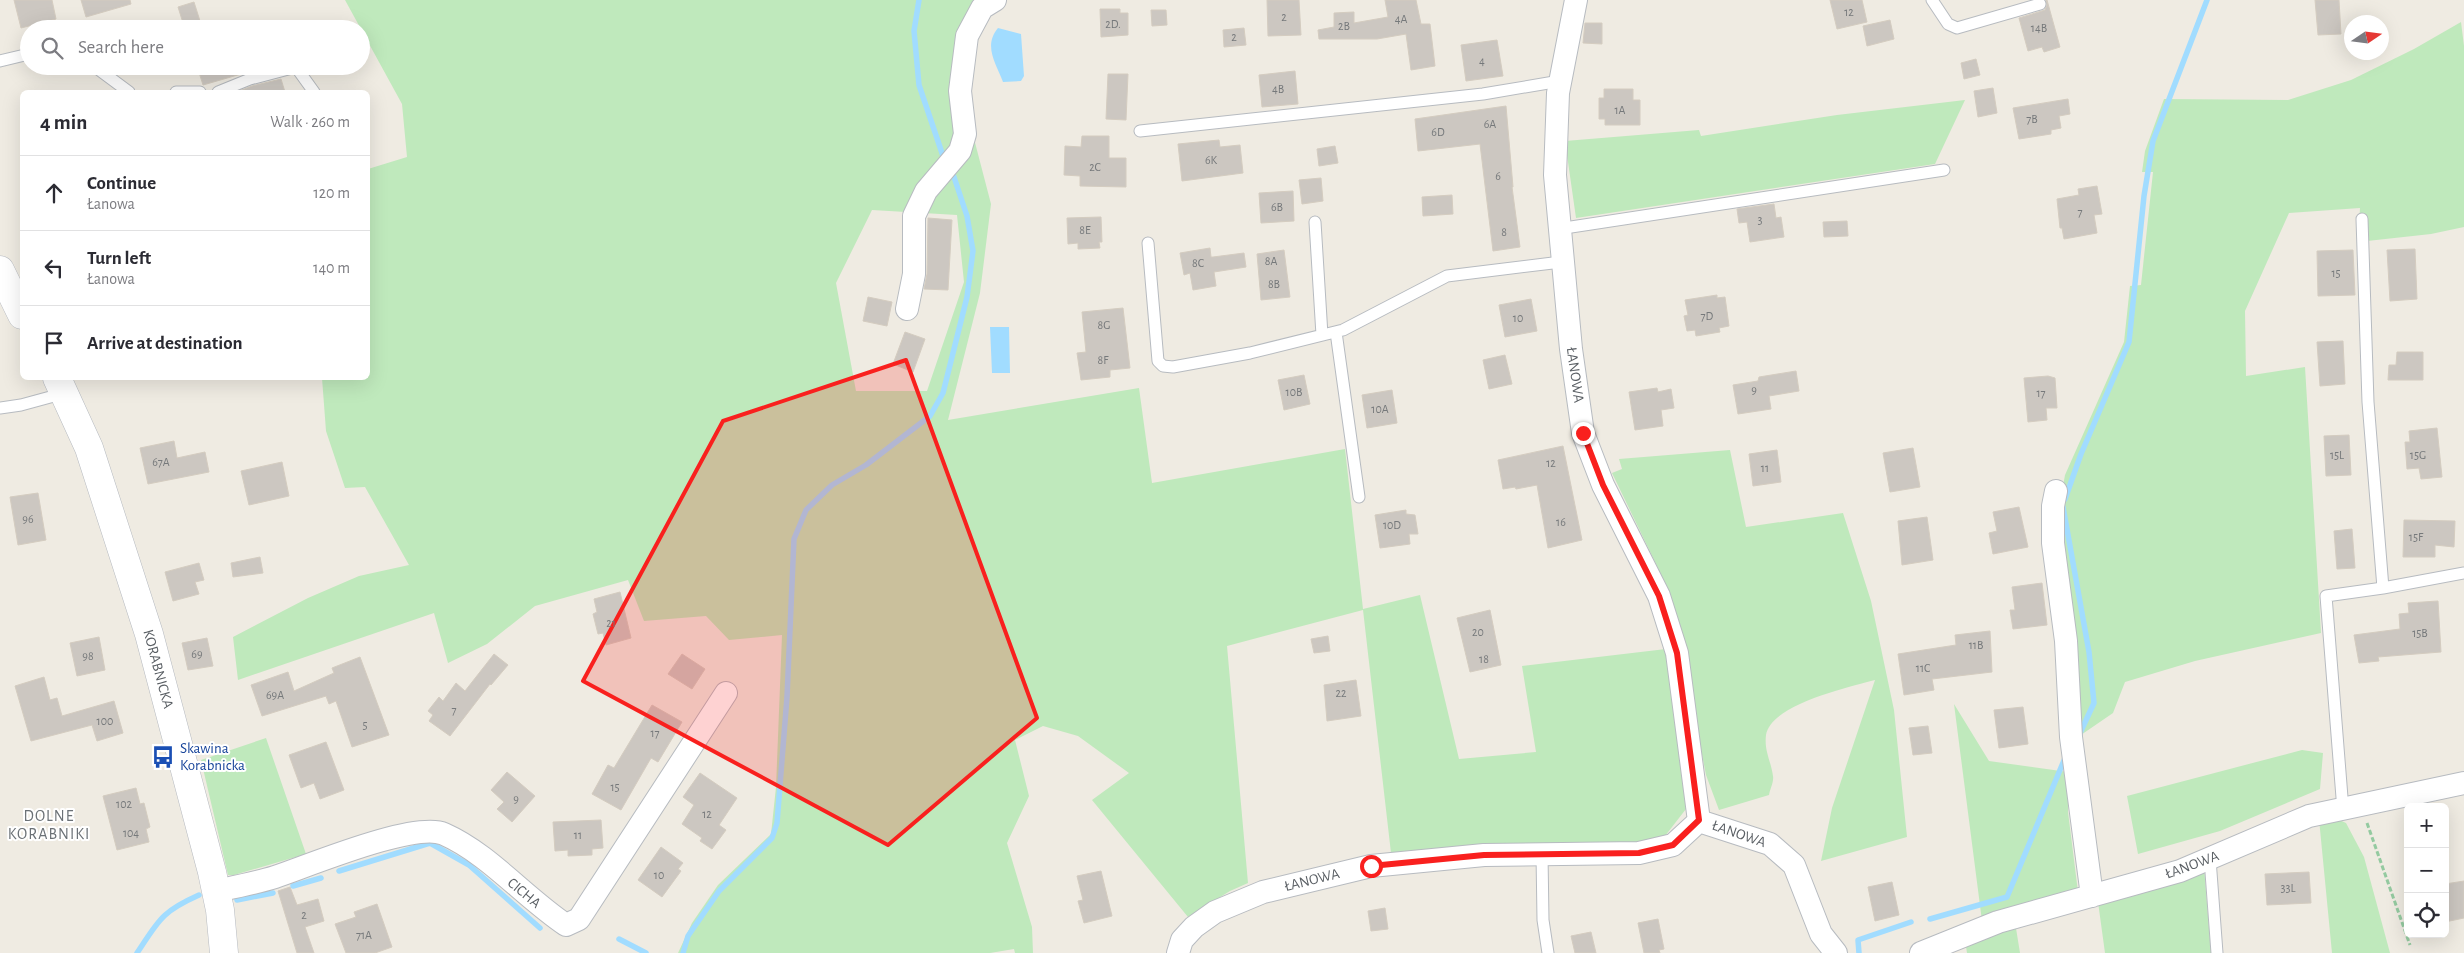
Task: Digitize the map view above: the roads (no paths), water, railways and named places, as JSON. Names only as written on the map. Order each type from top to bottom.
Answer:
[{"type":"street","points":[[907,309],[914,274],[914,216],[926,192],[960,151],[965,134],[960,91],[967,36],[982,8],[995,0]]},
{"type":"street","name":"ŁANOWA","points":[[1576,0],[1560,81],[1554,175],[1561,262],[1583,433],[1603,485],[1659,596],[1677,653],[1699,820]]},
{"type":"street","points":[[0,270],[20,311]]},
{"type":"street","name":"KORABNICKA","points":[[61,385],[89,448],[149,634],[216,891],[220,910],[224,953]]},
{"type":"street","points":[[2056,491],[2053,506],[2053,542],[2066,641],[2071,737],[2092,896]]},
{"type":"street","name":"CICHA","points":[[216,891],[273,878],[363,846],[404,834],[441,833],[476,851],[518,889],[566,925],[580,919],[726,693]]},
{"type":"street","name":"ŁANOWA","points":[[1921,953],[1998,922],[2180,871],[2309,816],[2464,783]]},
{"type":"street","name":"ŁANOWA","points":[[1178,953],[1182,940],[1194,927],[1215,912],[1263,892],[1371,866],[1484,855],[1639,853],[1673,845],[1699,820]]},
{"type":"street","name":"ŁANOWA","points":[[1699,820],[1770,844],[1794,865],[1821,934],[1836,953]]},
{"type":"lane","points":[[1932,0],[1948,24],[1958,28],[2040,4]]},
{"type":"lane","points":[[0,61],[20,56]]},
{"type":"lane","points":[[106,75],[126,90]]},
{"type":"lane","points":[[223,90],[250,78],[263,75]]},
{"type":"lane","points":[[302,75],[313,90]]},
{"type":"lane","points":[[1140,131],[1483,94],[1560,81]]},
{"type":"lane","points":[[1558,229],[1944,170]]},
{"type":"lane","points":[[2362,219],[2368,402],[2383,588]]},
{"type":"lane","points":[[1315,222],[1322,335]]},
{"type":"lane","points":[[1148,243],[1158,361],[1164,366],[1173,368],[1250,353],[1336,332],[1447,276],[1561,262]]},
{"type":"lane","points":[[1336,332],[1359,497]]},
{"type":"lane","name":"KORABNICKA","points":[[0,408],[21,406],[61,385]]},
{"type":"lane","points":[[2352,808],[2326,596],[2464,573]]},
{"type":"lane","points":[[1542,854],[1543,920],[1548,953]]},
{"type":"lane","points":[[2210,859],[2217,953]]},
{"type":"water","points":[[998,28],[1021,34],[1024,76],[1021,81],[1003,82],[991,48],[991,41]]},
{"type":"water","points":[[990,327],[1009,327],[1010,373],[992,373]]},
{"type":"waterway","points":[[919,0],[914,31],[919,85],[944,159]]},
{"type":"waterway","points":[[2065,499],[2081,454],[2129,342],[2144,196],[2153,141],[2207,0]]},
{"type":"waterway","points":[[683,953],[688,936],[719,891],[772,838],[777,823],[787,697],[794,539],[806,510],[832,485],[866,465],[930,416],[943,393],[967,297],[973,251],[967,216],[953,174]]},
{"type":"waterway","points":[[2063,507],[2089,652],[2094,703],[2080,733]]},
{"type":"waterway","points":[[1930,919],[2007,897],[2065,758]]},
{"type":"waterway","points":[[339,871],[430,843],[469,865],[540,928]]},
{"type":"waterway","points":[[293,886],[321,878]]},
{"type":"waterway","points":[[237,900],[273,893]]},
{"type":"waterway","points":[[137,953],[156,925],[168,912],[199,895]]},
{"type":"waterway","points":[[1859,953],[1858,940],[1911,922]]},
{"type":"waterway","points":[[619,939],[646,953]]},
{"type":"place","name":"Skawina Korabnicka","points":[[163,757]]},
{"type":"district","name":"DOLNE KORABNIKI","points":[[49,825]]}]
